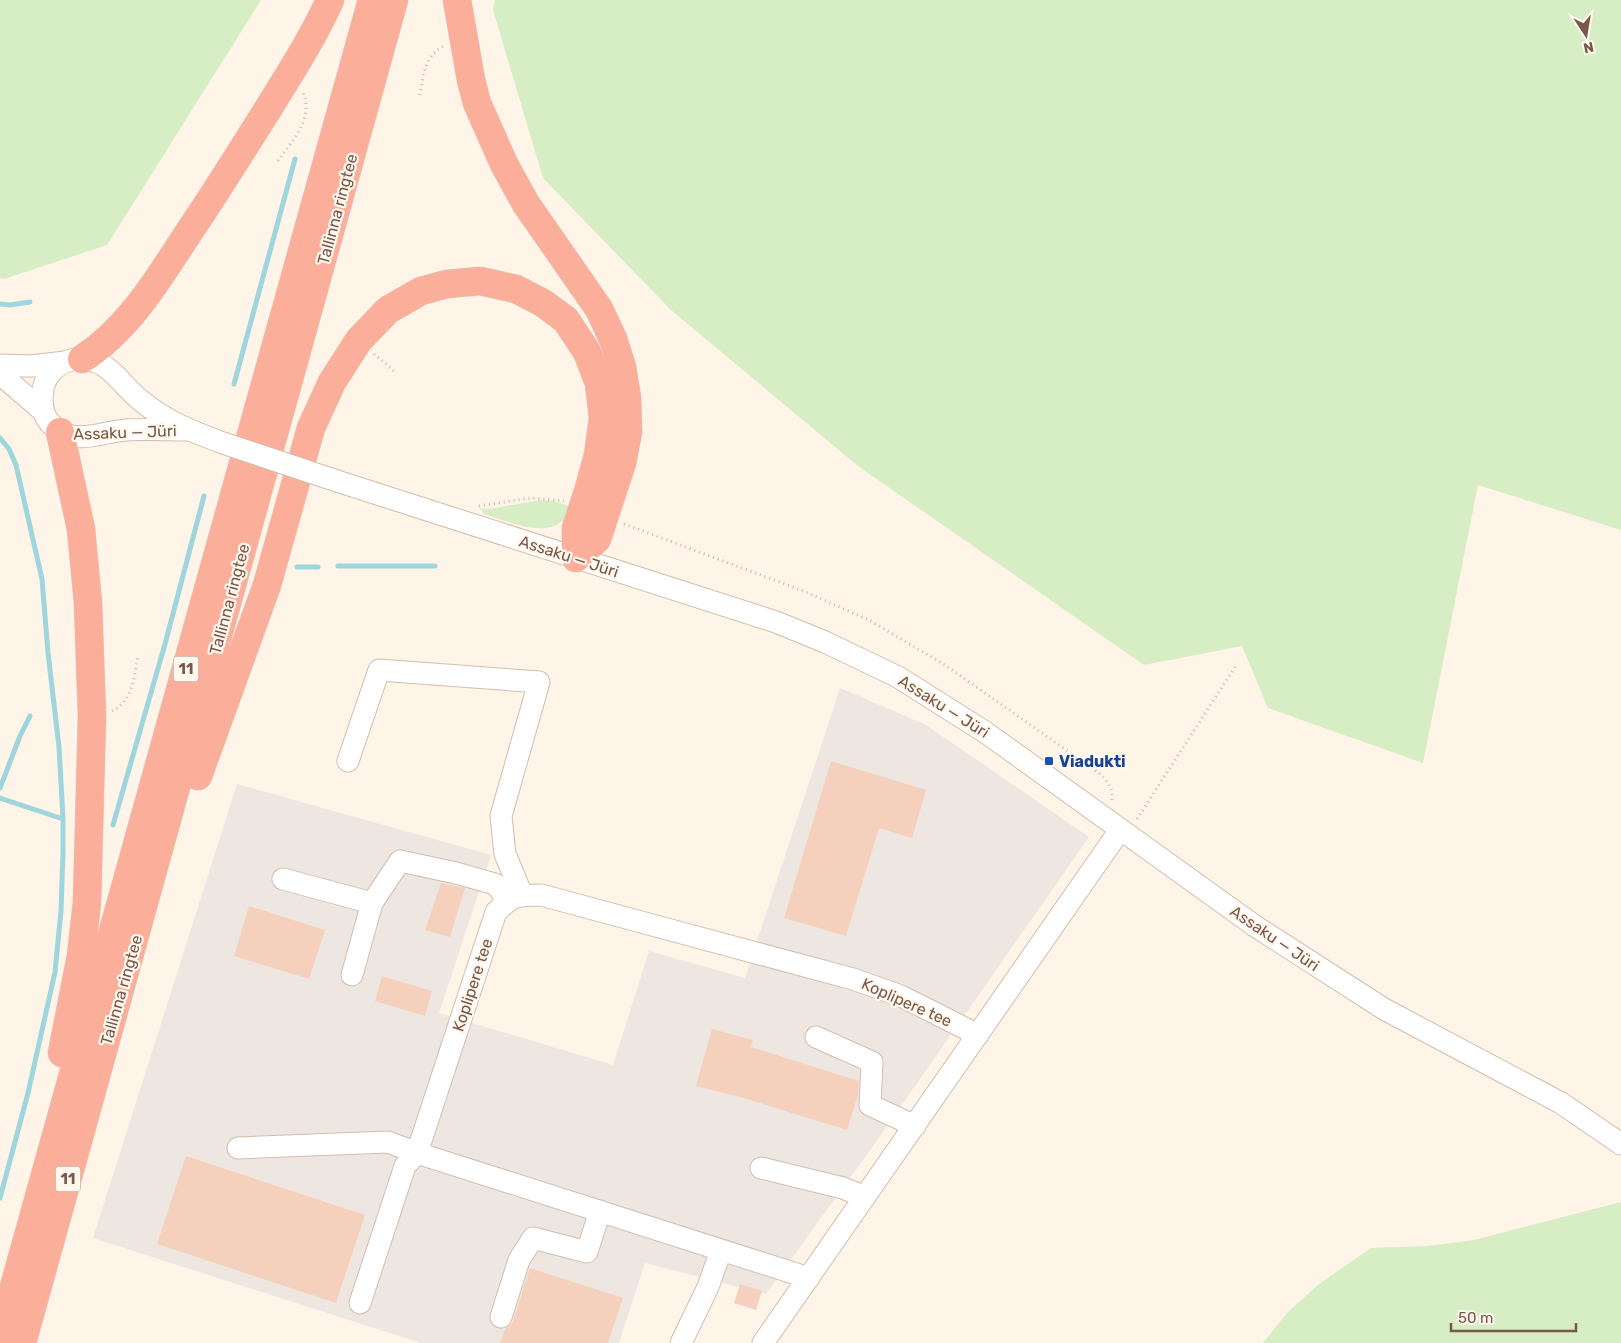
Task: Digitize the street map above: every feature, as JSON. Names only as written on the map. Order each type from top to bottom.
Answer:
[{"type":"highway","points":[[74,360],[97,349],[119,329],[143,300],[224,179],[291,72],[330,0]]},
{"type":"highway","name":"Tallinna ringtee","points":[[22,1343],[54,1186],[372,0]]},
{"type":"highway","name":"Tallinna ringtee","points":[[0,1337],[114,1015],[394,0]]},
{"type":"highway","points":[[457,0],[471,80],[477,103],[504,164],[526,204],[599,308],[613,339],[622,367],[627,398],[628,432],[622,462],[597,539],[576,558]]},
{"type":"highway","points":[[114,1015],[160,894],[208,746],[268,585],[311,428],[332,382],[359,340],[388,310],[421,291],[446,284],[480,281],[516,289],[543,303],[566,320],[587,352],[599,383],[604,418],[593,472],[576,528],[576,558]]},
{"type":"highway","points":[[0,1331],[15,1239],[59,1070],[81,956],[87,902],[92,716],[88,603],[80,529],[60,432]]},
{"type":"street","name":"Assaku — Jüri","points":[[74,360],[89,359],[102,364],[141,401],[187,430],[340,482],[776,622],[825,642],[898,677],[985,732],[1255,926],[1384,1010],[1561,1103],[1621,1144]]},
{"type":"street","points":[[0,365],[31,366],[74,360]]},
{"type":"street","points":[[43,411],[41,398],[44,382],[54,370],[74,360]]},
{"type":"street","name":"Assaku — Jüri","points":[[0,374],[43,411],[52,426],[72,437],[123,430],[187,430]]},
{"type":"street","points":[[348,761],[379,670],[539,682],[501,816],[505,854],[515,898]]},
{"type":"street","points":[[763,1343],[978,1035],[1118,828]]},
{"type":"street","points":[[352,975],[372,903],[400,861],[456,873],[495,884],[515,898]]},
{"type":"street","points":[[283,878],[372,903]]},
{"type":"street","name":"Koplipere tee","points":[[360,1303],[405,1166],[417,1153],[496,912],[515,898],[541,895],[853,979],[901,996],[978,1035]]},
{"type":"street","points":[[816,1037],[872,1062],[870,1105],[915,1126]]},
{"type":"street","points":[[238,1148],[388,1142],[417,1153],[809,1278]]},
{"type":"street","points":[[761,1168],[843,1188],[865,1197]]},
{"type":"street","points":[[501,1317],[519,1260],[533,1238],[588,1252],[600,1211]]},
{"type":"street","points":[[681,1343],[708,1286],[721,1250]]},
{"type":"path","points":[[420,95],[424,71],[429,58],[441,47],[464,40]]},
{"type":"path","points":[[278,160],[302,126],[306,115],[307,101],[301,87],[291,72]]},
{"type":"path","points":[[475,506],[531,498],[566,502]]},
{"type":"path","points":[[622,523],[801,590],[869,620],[930,656],[1072,754],[1108,782],[1112,792],[1111,806],[1118,828]]},
{"type":"path","points":[[92,716],[106,714],[121,707],[131,690],[138,656]]},
{"type":"path","points":[[1118,828],[1235,666]]},
{"type":"shaded area","points":[[840,688],[926,725],[1089,837],[871,1149],[766,1294],[645,1263],[619,1343],[421,1343],[93,1238],[237,784],[491,855],[439,1013],[613,1065],[649,951],[745,978]]},
{"type":"green space","points":[[0,0],[261,0],[107,245],[4,279],[0,278]]},
{"type":"green space","points":[[495,0],[1621,0],[1621,530],[1478,485],[1423,763],[1268,708],[1242,646],[1144,665],[858,466],[671,310],[543,178],[493,10]]},
{"type":"green space","points":[[541,500],[555,501],[571,507],[565,519],[556,525],[545,528],[533,528],[507,522],[484,514],[480,508],[489,509]]},
{"type":"green space","points":[[1621,1202],[1621,1343],[1263,1343],[1287,1313],[1319,1284],[1371,1248],[1428,1246],[1474,1240]]},
{"type":"building","points":[[831,761],[926,790],[912,838],[879,828],[846,936],[784,918]]},
{"type":"building","points":[[441,883],[465,888],[450,937],[425,930]]},
{"type":"building","points":[[249,906],[325,930],[309,979],[234,956]]},
{"type":"building","points":[[382,976],[432,991],[425,1016],[375,1001]]},
{"type":"building","points":[[712,1029],[753,1040],[751,1047],[859,1081],[858,1095],[847,1130],[737,1096],[696,1086]]},
{"type":"building","points":[[186,1156],[365,1215],[336,1303],[157,1244]]},
{"type":"building","points":[[530,1268],[623,1298],[608,1343],[500,1343],[505,1329],[513,1321]]},
{"type":"building","points":[[740,1284],[762,1291],[756,1310],[734,1303]]},
{"type":"waterway","points":[[234,384],[295,159]]},
{"type":"waterway","points":[[0,304],[10,305],[30,302]]},
{"type":"waterway","points":[[0,438],[9,449],[16,465],[42,579],[59,747],[63,819],[61,911],[55,972],[28,1093],[0,1198]]},
{"type":"waterway","points":[[113,825],[165,644],[204,496]]},
{"type":"waterway","points":[[338,566],[435,566]]},
{"type":"waterway","points":[[297,567],[318,567]]},
{"type":"waterway","points":[[0,788],[20,736],[30,716]]},
{"type":"waterway","points":[[0,798],[63,819]]},
{"type":"place","name":"Viadukti","points":[[1049,761]]}]
